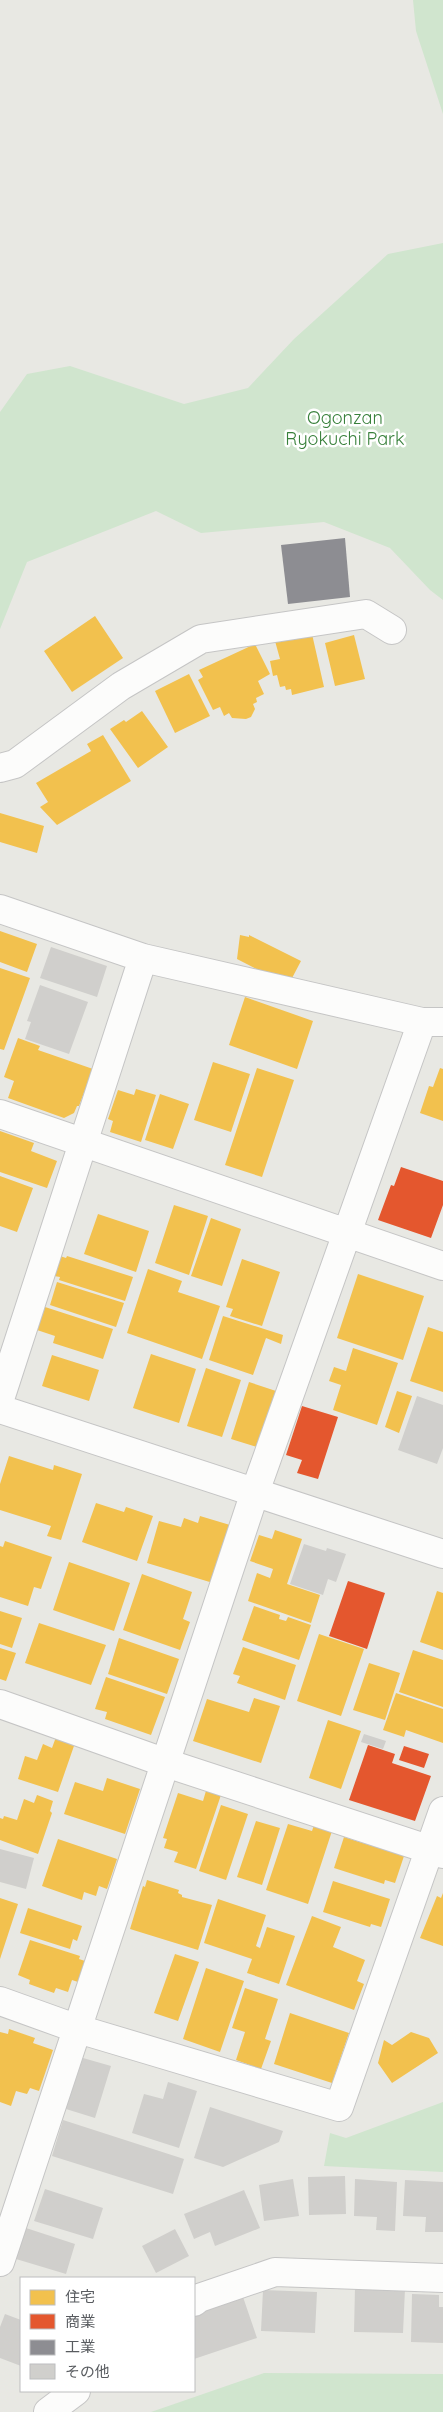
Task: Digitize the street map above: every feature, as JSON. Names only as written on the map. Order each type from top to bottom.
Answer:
[{"type":"street","points":[[0,768],[15,764],[121,686],[201,639],[366,614],[392,630]]},
{"type":"street","points":[[0,909],[143,958],[433,1022],[347,1233],[255,1492],[0,2262]]},
{"type":"street","points":[[0,1399],[143,958]]},
{"type":"street","points":[[0,1114],[443,1266]]},
{"type":"street","points":[[0,1409],[443,1554]]},
{"type":"street","points":[[0,1704],[166,1763],[436,1852]]},
{"type":"street","points":[[0,2000],[78,2029],[339,2107],[436,1852],[443,1811]]},
{"type":"street","points":[[195,2301],[199,2298],[275,2272],[443,2278]]},
{"type":"street","points":[[48,2412],[75,2392]]},
{"type":"green space","points":[[413,0],[443,0],[443,114],[416,31]]},
{"type":"green space","name":"Ogonzan Ryokuchi Park","points":[[443,243],[443,600],[430,590],[390,548],[324,522],[201,533],[156,511],[27,562],[0,629],[0,412],[27,374],[70,366],[184,404],[248,388],[294,339],[388,254]]},
{"type":"green space","points":[[443,2102],[443,2172],[324,2166],[330,2133],[346,2138]]},
{"type":"green space","points":[[264,2373],[443,2374],[443,2412],[151,2412]]},
{"type":"building: 住宅","points":[[95,616],[123,658],[72,692],[44,651]]},
{"type":"building: 住宅","points":[[312,634],[324,687],[292,695],[291,689],[286,690],[285,686],[280,687],[277,675],[273,676],[270,661],[280,659],[275,641]]},
{"type":"building: 住宅","points":[[354,635],[365,679],[335,686],[325,643]]},
{"type":"building: 住宅","points":[[255,644],[270,674],[258,681],[264,694],[256,698],[257,702],[253,704],[255,709],[251,717],[246,719],[232,718],[229,713],[224,716],[220,707],[213,710],[198,680],[203,677],[199,670]]},
{"type":"building: 住宅","points":[[189,674],[210,716],[175,733],[155,691]]},
{"type":"building: 住宅","points":[[142,711],[168,747],[138,768],[110,729],[124,720],[126,722]]},
{"type":"building: 住宅","points":[[103,735],[131,781],[57,825],[40,807],[48,802],[36,783],[91,751],[87,744]]},
{"type":"building: 住宅","points":[[0,813],[44,826],[37,853],[0,842]]},
{"type":"building: 住宅","points":[[0,931],[37,944],[27,972],[0,962]]},
{"type":"building: 住宅","points":[[240,935],[249,937],[249,935],[301,961],[291,980],[280,975],[278,980],[237,959]]},
{"type":"building: 住宅","points":[[0,968],[30,978],[4,1050],[0,1049]]},
{"type":"building: 住宅","points":[[245,997],[313,1021],[297,1069],[229,1045]]},
{"type":"building: 住宅","points":[[18,1038],[40,1046],[38,1050],[93,1069],[79,1106],[77,1106],[74,1113],[64,1118],[8,1098],[14,1081],[4,1077]]},
{"type":"building: 住宅","points":[[213,1062],[250,1074],[231,1132],[194,1120]]},
{"type":"building: 住宅","points":[[257,1068],[294,1080],[262,1177],[225,1165]]},
{"type":"building: 住宅","points":[[440,1068],[443,1069],[443,1121],[420,1113],[429,1086],[433,1087]]},
{"type":"building: 住宅","points":[[136,1089],[156,1095],[141,1142],[110,1132],[113,1121],[108,1119],[118,1090],[134,1095]]},
{"type":"building: 住宅","points":[[160,1094],[189,1104],[173,1149],[145,1140]]},
{"type":"building: 住宅","points":[[0,1131],[34,1143],[31,1151],[57,1161],[47,1188],[0,1172]]},
{"type":"building: 住宅","points":[[0,1176],[33,1188],[17,1232],[0,1226]]},
{"type":"building: 住宅","points":[[174,1205],[208,1216],[189,1275],[155,1263]]},
{"type":"building: 住宅","points":[[98,1214],[149,1231],[136,1272],[84,1254]]},
{"type":"building: 住宅","points":[[211,1218],[241,1229],[222,1286],[191,1276]]},
{"type":"building: 住宅","points":[[60,1256],[66,1258],[67,1256],[133,1277],[125,1301],[59,1280],[60,1277],[54,1276]]},
{"type":"building: 住宅","points":[[242,1259],[280,1272],[262,1326],[230,1316],[233,1309],[226,1307]]},
{"type":"building: 住宅","points":[[148,1269],[182,1281],[178,1292],[220,1306],[202,1359],[127,1333]]},
{"type":"building: 住宅","points":[[358,1274],[424,1296],[403,1360],[337,1338]]},
{"type":"building: 住宅","points":[[57,1282],[124,1303],[116,1327],[50,1305]]},
{"type":"building: 住宅","points":[[45,1307],[113,1329],[103,1359],[53,1343],[55,1336],[37,1330]]},
{"type":"building: 住宅","points":[[223,1316],[283,1335],[281,1344],[266,1338],[253,1375],[209,1360]]},
{"type":"building: 住宅","points":[[428,1327],[443,1332],[443,1392],[410,1381]]},
{"type":"building: 住宅","points":[[353,1348],[398,1363],[377,1425],[333,1410],[341,1385],[329,1381],[334,1367],[346,1371]]},
{"type":"building: 住宅","points":[[151,1354],[196,1369],[179,1423],[133,1408]]},
{"type":"building: 住宅","points":[[52,1355],[99,1370],[89,1401],[42,1386]]},
{"type":"building: 住宅","points":[[206,1368],[241,1380],[222,1437],[187,1426]]},
{"type":"building: 住宅","points":[[249,1382],[276,1391],[257,1447],[231,1439]]},
{"type":"building: 住宅","points":[[397,1391],[412,1396],[399,1433],[385,1427]]},
{"type":"building: 住宅","points":[[9,1456],[53,1470],[54,1465],[82,1474],[61,1540],[47,1536],[51,1526],[0,1510],[0,1484]]},
{"type":"building: 住宅","points":[[96,1503],[124,1512],[126,1507],[153,1516],[137,1561],[82,1542]]},
{"type":"building: 住宅","points":[[200,1516],[230,1525],[213,1583],[147,1563],[159,1521],[181,1527],[184,1518],[198,1523]]},
{"type":"building: 住宅","points":[[275,1530],[302,1539],[287,1584],[320,1595],[311,1623],[248,1601],[257,1573],[270,1578],[273,1569],[250,1561],[259,1535],[272,1539]]},
{"type":"building: 住宅","points":[[5,1541],[52,1557],[41,1589],[34,1587],[28,1606],[0,1597],[0,1546],[3,1547]]},
{"type":"building: 住宅","points":[[69,1562],[130,1583],[114,1631],[53,1610]]},
{"type":"building: 住宅","points":[[142,1574],[192,1592],[183,1619],[190,1622],[180,1650],[123,1630]]},
{"type":"building: 住宅","points":[[437,1591],[443,1593],[443,1650],[420,1642]]},
{"type":"building: 住宅","points":[[254,1606],[280,1615],[279,1619],[286,1621],[288,1617],[311,1625],[299,1660],[242,1640]]},
{"type":"building: 住宅","points":[[0,1611],[22,1618],[12,1648],[0,1644]]},
{"type":"building: 住宅","points":[[39,1623],[106,1645],[91,1685],[25,1663]]},
{"type":"building: 住宅","points":[[319,1634],[364,1649],[341,1716],[297,1701]]},
{"type":"building: 住宅","points":[[119,1638],[179,1659],[167,1694],[108,1674]]},
{"type":"building: 住宅","points":[[243,1647],[296,1665],[285,1700],[237,1683],[240,1676],[233,1674]]},
{"type":"building: 住宅","points":[[0,1648],[16,1653],[6,1681],[0,1679]]},
{"type":"building: 住宅","points":[[413,1650],[443,1660],[443,1707],[399,1692]]},
{"type":"building: 住宅","points":[[369,1663],[400,1673],[385,1720],[353,1710]]},
{"type":"building: 住宅","points":[[106,1677],[165,1697],[151,1735],[105,1719],[107,1712],[95,1709]]},
{"type":"building: 住宅","points":[[396,1693],[443,1709],[443,1743],[406,1730],[404,1737],[383,1730]]},
{"type":"building: 住宅","points":[[254,1698],[280,1706],[261,1763],[193,1741],[207,1699],[249,1712]]},
{"type":"building: 住宅","points":[[328,1720],[361,1731],[341,1789],[309,1778]]},
{"type":"building: 住宅","points":[[56,1737],[75,1743],[58,1792],[18,1779],[25,1756],[37,1760],[43,1744],[52,1748]]},
{"type":"building: 住宅","points":[[107,1778],[140,1789],[125,1834],[64,1814],[75,1782],[103,1791]]},
{"type":"building: 住宅","points":[[208,1784],[223,1789],[196,1869],[174,1862],[178,1852],[164,1848],[167,1839],[163,1838],[178,1793],[203,1801]]},
{"type":"building: 住宅","points":[[37,1795],[53,1801],[50,1811],[52,1813],[38,1854],[0,1840],[0,1818],[3,1819],[4,1816],[17,1820],[24,1799],[34,1803]]},
{"type":"building: 住宅","points":[[221,1805],[248,1814],[226,1880],[199,1871]]},
{"type":"building: 住宅","points":[[256,1821],[280,1828],[262,1885],[237,1877]]},
{"type":"building: 住宅","points":[[288,1824],[312,1831],[314,1825],[332,1831],[308,1904],[266,1890]]},
{"type":"building: 住宅","points":[[344,1837],[404,1856],[395,1883],[385,1880],[384,1884],[334,1868]]},
{"type":"building: 住宅","points":[[58,1839],[117,1859],[107,1889],[99,1886],[96,1896],[84,1892],[82,1900],[42,1886]]},
{"type":"building: 住宅","points":[[147,1880],[179,1890],[178,1893],[182,1897],[212,1905],[198,1950],[130,1929],[143,1886],[145,1887]]},
{"type":"building: 住宅","points":[[333,1881],[390,1899],[381,1927],[371,1924],[370,1927],[323,1912]]},
{"type":"building: 住宅","points":[[443,1893],[443,1946],[420,1938],[437,1896],[441,1898]]},
{"type":"building: 住宅","points":[[0,1898],[18,1904],[0,1959]]},
{"type":"building: 住宅","points":[[218,1899],[266,1915],[256,1946],[260,1948],[267,1927],[295,1936],[279,1984],[247,1973],[252,1959],[204,1943]]},
{"type":"building: 住宅","points":[[28,1908],[82,1926],[77,1941],[73,1939],[70,1949],[20,1933]]},
{"type":"building: 住宅","points":[[312,1916],[341,1927],[333,1947],[365,1960],[357,1981],[364,1984],[354,2010],[286,1985]]},
{"type":"building: 住宅","points":[[30,1940],[80,1956],[79,1959],[85,1961],[78,1982],[72,1980],[68,1992],[56,1988],[54,1993],[29,1984],[30,1980],[18,1975]]},
{"type":"building: 住宅","points":[[175,1954],[199,1962],[178,2021],[154,2013]]},
{"type":"building: 住宅","points":[[206,1968],[244,1981],[220,2052],[183,2039]]},
{"type":"building: 住宅","points":[[245,1988],[278,1999],[265,2039],[271,2041],[261,2069],[236,2060],[245,2032],[232,2028]]},
{"type":"building: 住宅","points":[[290,2013],[349,2033],[332,2083],[274,2064]]},
{"type":"building: 住宅","points":[[9,2029],[35,2038],[33,2043],[53,2050],[39,2091],[30,2088],[27,2094],[16,2091],[11,2106],[0,2102],[0,2032],[8,2034]]},
{"type":"building: 住宅","points":[[411,2032],[429,2038],[438,2053],[392,2083],[378,2063],[384,2040],[392,2045]]},
{"type":"building: 商業","points":[[401,1167],[443,1181],[443,1205],[431,1238],[378,1220],[391,1185],[394,1186]]},
{"type":"building: 商業","points":[[302,1406],[338,1417],[318,1479],[297,1473],[302,1460],[286,1455]]},
{"type":"building: 商業","points":[[348,1581],[385,1593],[367,1649],[329,1636]]},
{"type":"building: 商業","points":[[368,1745],[395,1754],[392,1763],[431,1776],[415,1821],[349,1800]]},
{"type":"building: 商業","points":[[404,1746],[429,1754],[424,1768],[399,1760]]},
{"type":"building: 工業","points":[[345,538],[350,597],[288,604],[281,545]]},
{"type":"building: その他","points":[[51,947],[107,966],[97,997],[40,978]]},
{"type":"building: その他","points":[[40,985],[88,1002],[69,1054],[25,1039],[31,1022],[27,1021]]},
{"type":"building: その他","points":[[417,1396],[443,1405],[443,1448],[437,1464],[398,1450]]},
{"type":"building: その他","points":[[304,1544],[326,1551],[327,1548],[346,1554],[336,1582],[328,1579],[323,1595],[290,1584]]},
{"type":"building: その他","points":[[364,1734],[386,1741],[383,1749],[361,1742]]},
{"type":"building: その他","points":[[0,1849],[34,1858],[26,1889],[0,1882]]},
{"type":"building: その他","points":[[83,2058],[111,2066],[95,2118],[66,2109]]},
{"type":"building: その他","points":[[168,2082],[197,2091],[179,2148],[132,2133],[144,2094],[163,2099]]},
{"type":"building: その他","points":[[210,2107],[283,2131],[279,2142],[223,2167],[194,2158]]},
{"type":"building: その他","points":[[63,2120],[184,2159],[173,2194],[52,2156]]},
{"type":"building: その他","points":[[345,2176],[346,2214],[309,2215],[308,2177]]},
{"type":"building: その他","points":[[293,2179],[299,2216],[264,2221],[259,2185]]},
{"type":"building: その他","points":[[355,2179],[397,2182],[395,2231],[376,2230],[377,2217],[354,2216]]},
{"type":"building: その他","points":[[405,2180],[443,2182],[443,2232],[425,2232],[426,2217],[403,2216]]},
{"type":"building: その他","points":[[45,2189],[103,2208],[93,2239],[34,2221]]},
{"type":"building: その他","points":[[244,2190],[260,2228],[215,2246],[210,2232],[194,2239],[184,2214]]},
{"type":"building: その他","points":[[26,2228],[75,2244],[66,2274],[16,2259]]},
{"type":"building: その他","points":[[175,2229],[189,2256],[156,2273],[142,2246]]},
{"type":"building: その他","points":[[355,2287],[405,2289],[403,2333],[354,2332]]},
{"type":"building: その他","points":[[263,2290],[317,2292],[315,2333],[261,2331]]},
{"type":"building: その他","points":[[412,2294],[439,2295],[439,2307],[443,2307],[443,2343],[411,2342]]},
{"type":"building: その他","points":[[243,2297],[257,2338],[195,2359],[195,2314]]},
{"type":"building: その他","points":[[5,2314],[20,2320],[20,2366],[0,2358],[0,2327]]}]
